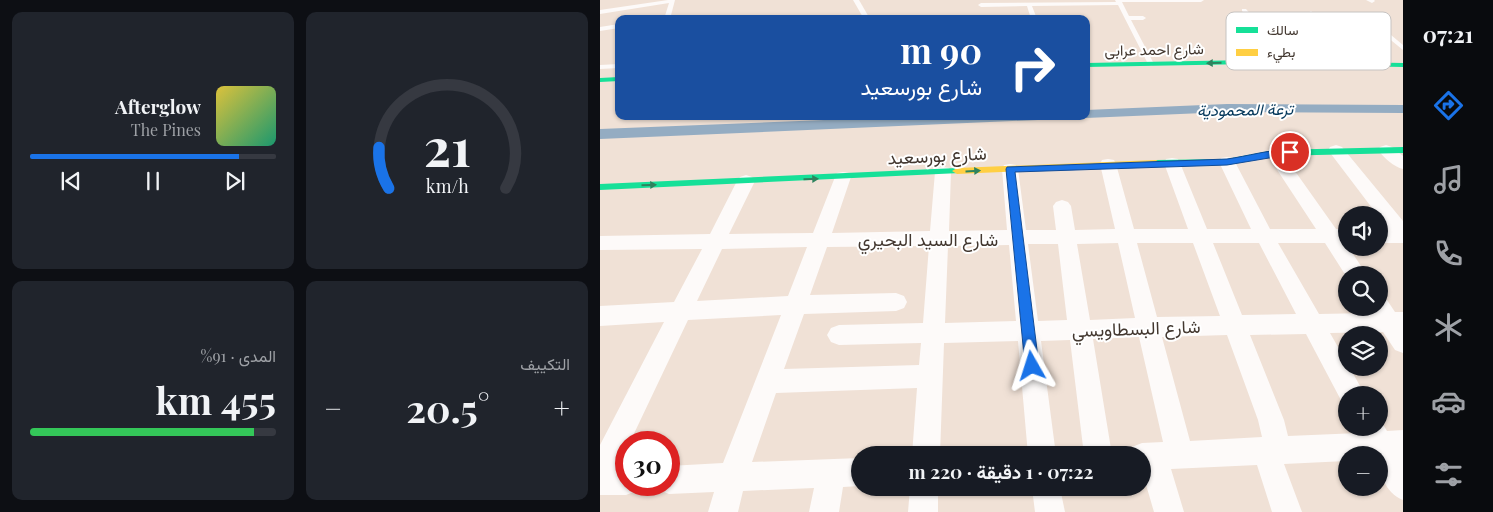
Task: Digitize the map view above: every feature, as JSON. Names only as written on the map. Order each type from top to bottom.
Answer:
[{"type":"main road","name":"شارع احمد عرابى","points":[[1090,65],[1226,62]]},
{"type":"main road","name":"شارع احمد عرابى","points":[[1115,76],[1403,73]]},
{"type":"main road","points":[[600,80],[615,79]]},
{"type":"main road","name":"شارع بورسعيد","points":[[1247,147],[1274,153]]},
{"type":"main road","name":"شارع بورسعيد","points":[[600,187],[1108,164],[1227,162],[1274,153],[1336,150],[1399,150]]},
{"type":"street","points":[[1336,150],[1403,235]]},
{"type":"street","points":[[1399,150],[1403,164]]},
{"type":"street","points":[[1274,153],[1338,235]]},
{"type":"street","points":[[1227,162],[1265,237],[1347,386]]},
{"type":"street","points":[[1172,163],[1271,420],[1277,444],[1270,463],[1287,512]]},
{"type":"street","points":[[1108,164],[1148,326],[1159,456],[1168,512]]},
{"type":"street","points":[[1010,169],[1041,446]]},
{"type":"street","points":[[926,446],[943,172]]},
{"type":"street","points":[[723,512],[732,478],[844,177]]},
{"type":"street","points":[[600,474],[746,181]]},
{"type":"street","points":[[1062,206],[1097,446]]},
{"type":"street","points":[[1388,236],[1403,235]]},
{"type":"street","name":"شارع السيد البحيري","points":[[600,243],[1126,236],[1338,236]]},
{"type":"street","points":[[602,319],[796,305],[896,302]]},
{"type":"street","points":[[1390,317],[1403,343]]},
{"type":"street","name":"شارع البسطاويسي","points":[[839,335],[1312,323],[1390,317]]},
{"type":"street","points":[[768,381],[930,376]]},
{"type":"street","points":[[1159,456],[1275,450],[1384,439],[1403,486]]},
{"type":"street","points":[[680,480],[851,472]]},
{"type":"street","points":[[824,512],[831,473]]},
{"type":"street","points":[[600,481],[615,481]]},
{"type":"street","points":[[923,512],[924,496]]},
{"type":"street","points":[[1047,496],[1050,512]]},
{"type":"lane","points":[[600,12],[672,0],[668,15]]},
{"type":"lane","points":[[856,0],[865,15]]},
{"type":"lane","points":[[981,5],[1201,0]]},
{"type":"lane","points":[[1118,1],[1151,64]]},
{"type":"lane","points":[[1029,4],[1033,15]]},
{"type":"lane","points":[[1126,18],[1142,16],[1147,26]]},
{"type":"lane","points":[[600,29],[615,27]]},
{"type":"lane","points":[[1391,39],[1403,48]]},
{"type":"lane","points":[[600,67],[615,66]]},
{"type":"waterway","name":"ترعة المحمودية","points":[[1090,114],[1227,108],[1403,109]]},
{"type":"waterway","name":"ترعة المحمودية","points":[[600,134],[941,120]]},
{"type":"traffic: fast","points":[[1090,65],[1226,62]]},
{"type":"traffic: fast","points":[[1391,65],[1403,65]]},
{"type":"traffic: fast","points":[[600,80],[615,79]]},
{"type":"traffic: fast","points":[[1156,163],[1227,162],[1274,153],[1403,150]]},
{"type":"traffic: fast","points":[[600,187],[957,171]]},
{"type":"traffic: slow","points":[[957,171],[1156,163]]},
{"type":"route","points":[[1032,366],[1010,169],[1108,164],[1227,162],[1274,153],[1290,152]]}]
